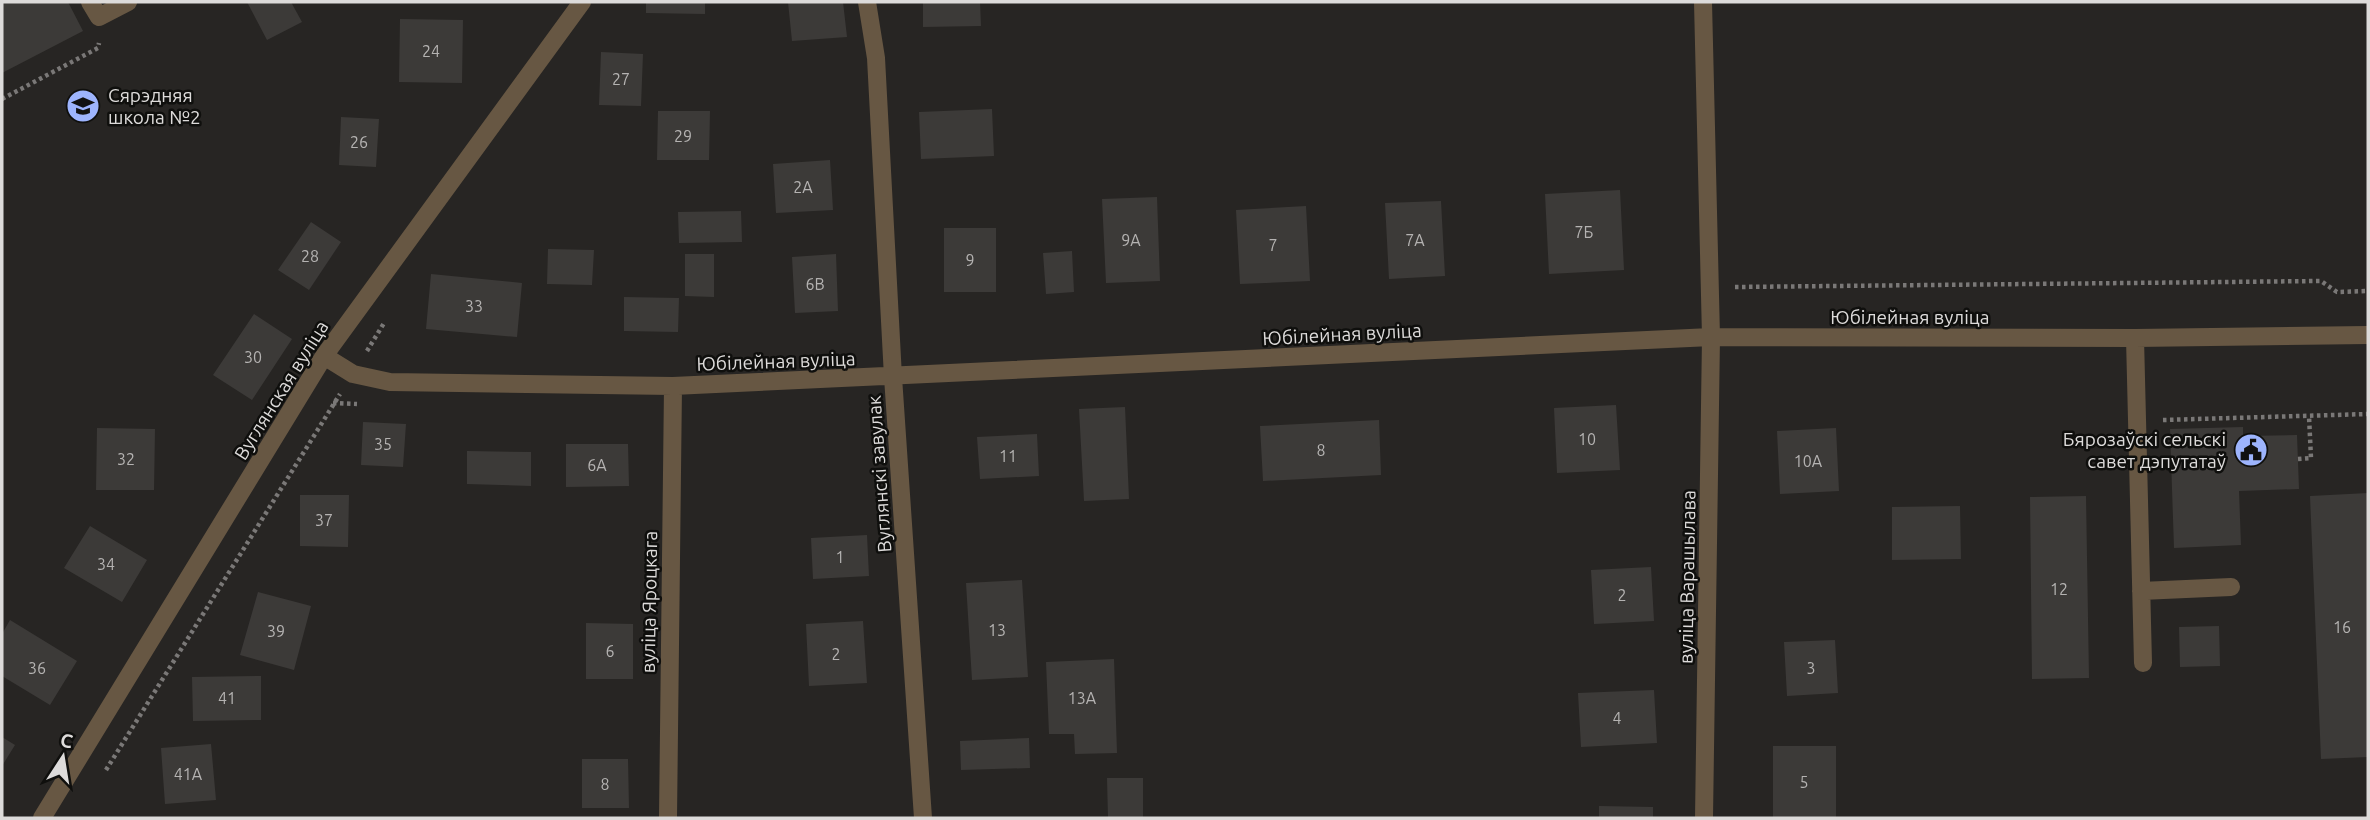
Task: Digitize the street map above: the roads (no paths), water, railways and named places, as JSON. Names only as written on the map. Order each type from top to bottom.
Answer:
[{"type":"street","points":[[94,9],[128,2]]},
{"type":"street","name":"Вуглянская вуліца","points":[[42,818],[324,356],[582,2]]},
{"type":"street","name":"Вуглянскі завулак","points":[[867,2],[876,58],[893,377],[923,818]]},
{"type":"street","name":"вуліца Варашылава","points":[[1703,2],[1711,337],[1704,818]]},
{"type":"street","name":"Юбілейная вуліца","points":[[324,356],[354,374],[390,382],[673,386],[1711,337],[2135,338],[2368,335]]},
{"type":"street","points":[[2135,338],[2143,663]]},
{"type":"street","name":"вуліца Яроцкага","points":[[668,818],[673,386]]},
{"type":"street","points":[[2141,591],[2231,587]]},
{"type":"place","name":"Сярэдняя школа №2","points":[[83,106]]},
{"type":"place","name":"Бярозаўскі сельскі савет дэпутатаў","points":[[2251,450]]}]
